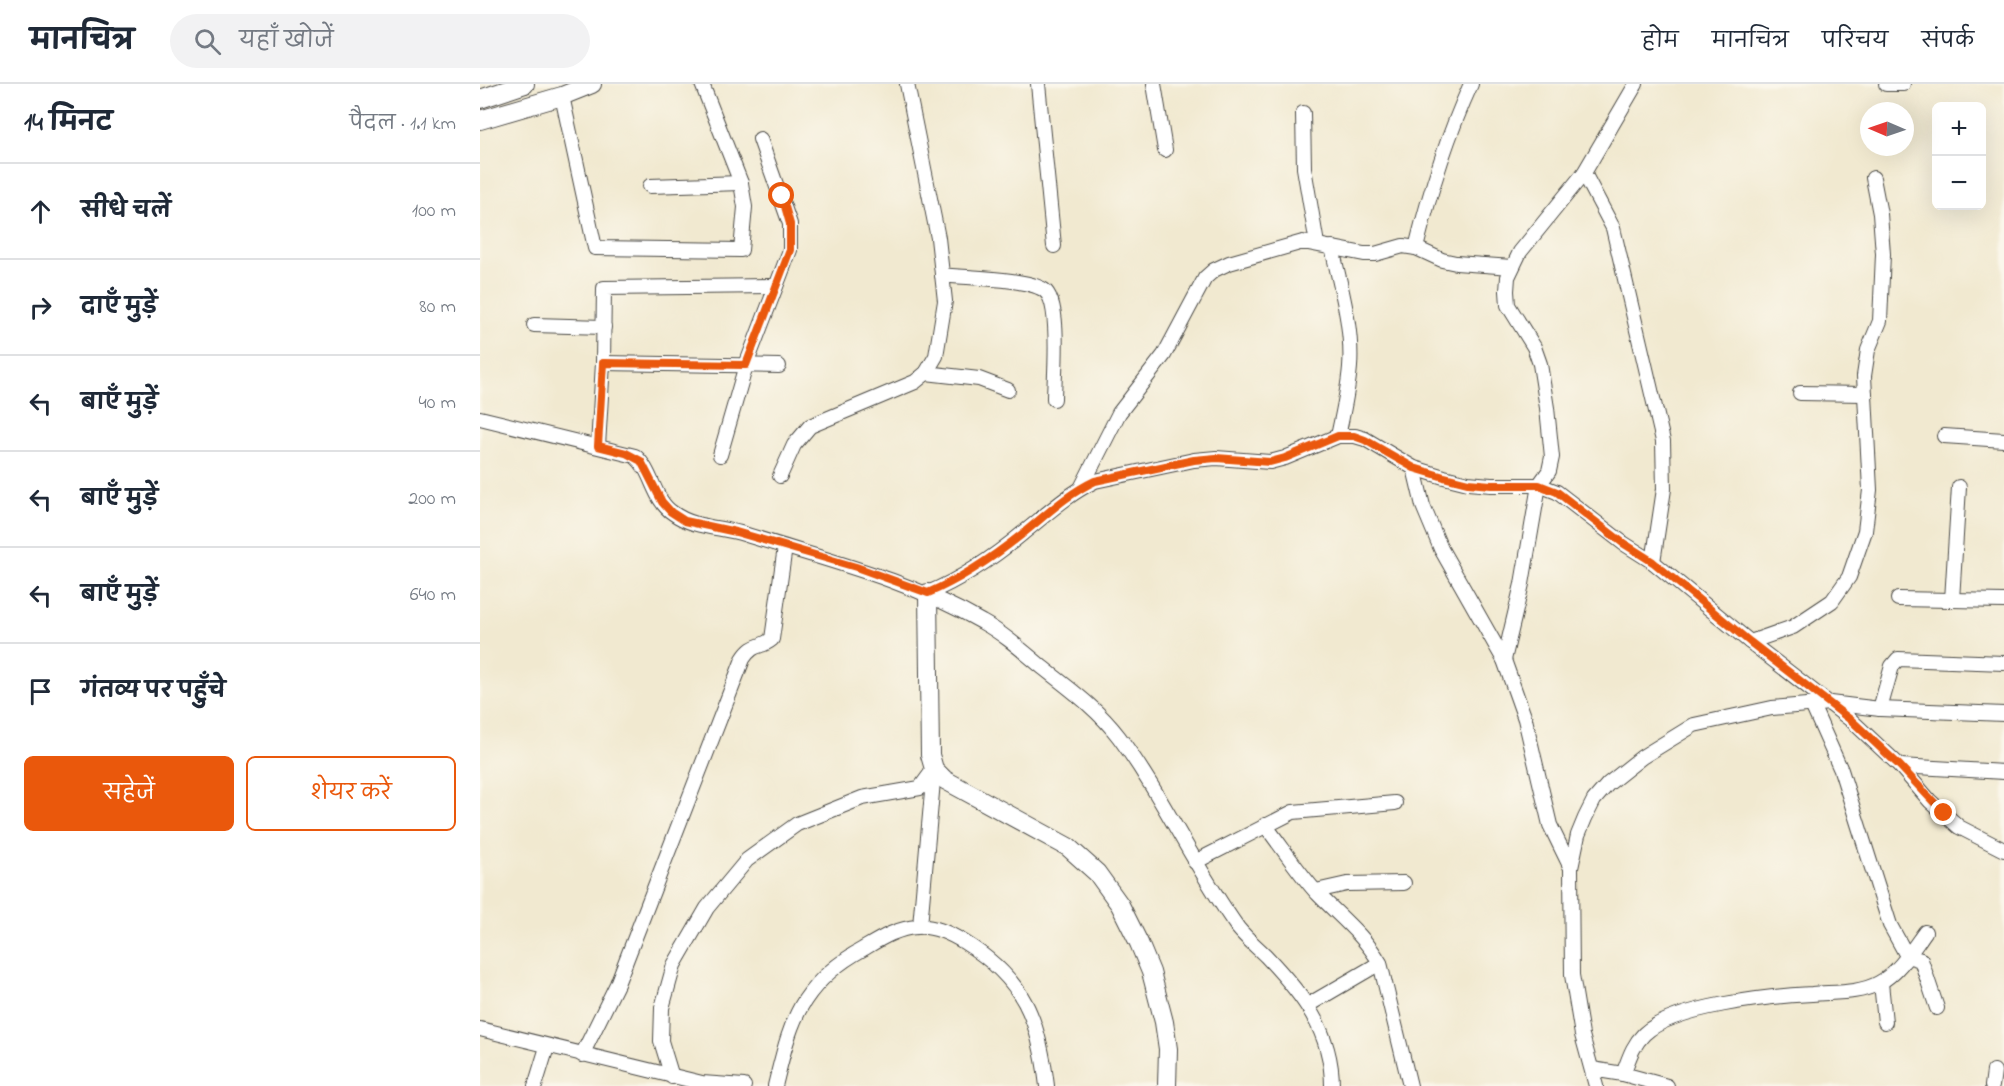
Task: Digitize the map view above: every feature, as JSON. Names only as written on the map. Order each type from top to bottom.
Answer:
[{"type":"street","points":[[480,99],[525,84]]},
{"type":"street","points":[[480,120],[562,96],[592,84]]},
{"type":"street","points":[[562,96],[595,249],[741,250],[745,207],[741,183],[702,84]]},
{"type":"street","points":[[780,476],[794,445],[810,426],[915,382],[926,373],[936,356],[945,301],[938,238],[907,84]]},
{"type":"street","points":[[1038,84],[1054,246]]},
{"type":"street","points":[[1154,84],[1165,150]]},
{"type":"street","points":[[1416,248],[1439,162],[1471,84]]},
{"type":"street","points":[[1504,660],[1522,584],[1539,485],[1549,471],[1552,458],[1540,364],[1534,346],[1508,305],[1507,291],[1512,267],[1520,252],[1584,173],[1636,84]]},
{"type":"street","points":[[1886,84],[1903,84]]},
{"type":"street","points":[[1303,113],[1304,168],[1317,244]]},
{"type":"street","points":[[720,455],[746,365],[790,250],[790,224],[760,139]]},
{"type":"street","points":[[1584,173],[1613,228],[1663,441],[1664,489],[1653,562]]},
{"type":"street","points":[[1750,642],[1793,627],[1832,601],[1849,577],[1865,531],[1870,490],[1864,376],[1869,350],[1880,321],[1883,254],[1880,214],[1873,178]]},
{"type":"street","points":[[650,186],[741,183]]},
{"type":"street","points":[[1080,488],[1119,413],[1164,355],[1205,278],[1214,270],[1229,263],[1303,242],[1364,254],[1375,254],[1403,246],[1416,248],[1442,260],[1456,263],[1512,267]]},
{"type":"street","points":[[1332,247],[1344,300],[1350,357],[1346,400],[1338,436]]},
{"type":"street","points":[[942,275],[1026,283],[1044,290],[1051,298],[1055,313],[1054,399]]},
{"type":"street","points":[[598,446],[603,363],[604,288],[775,286]]},
{"type":"street","points":[[534,325],[604,327]]},
{"type":"street","points":[[603,363],[779,366]]},
{"type":"street","points":[[926,373],[979,379],[1008,390]]},
{"type":"street","points":[[1800,393],[1865,394]]},
{"type":"street","points":[[480,418],[626,453],[641,461],[662,502],[671,512],[685,521],[736,532],[856,567],[928,593],[983,622],[1006,638],[1089,704],[1119,737],[1156,793],[1195,862],[1240,930],[1290,982],[1308,1005],[1321,1030],[1327,1049],[1332,1086]]},
{"type":"street","points":[[928,593],[952,583],[977,568],[1080,488],[1095,481],[1194,460],[1216,458],[1270,462],[1338,436],[1354,436],[1414,468],[1468,483],[1539,485],[1557,492],[1623,543],[1653,562],[1750,642],[1852,721],[1900,766],[1930,801],[1959,827],[2004,850]]},
{"type":"street","points":[[1944,436],[2004,440]]},
{"type":"street","points":[[1414,468],[1423,506],[1441,549],[1504,660],[1525,719],[1550,825],[1571,868]]},
{"type":"street","points":[[1952,600],[1959,487]]},
{"type":"street","points":[[582,1055],[617,984],[743,659],[749,649],[772,639],[785,547]]},
{"type":"street","points":[[920,926],[934,769],[930,755],[928,593]]},
{"type":"street","points":[[1898,599],[2004,601]]},
{"type":"street","points":[[1880,709],[1892,666],[1898,659],[2004,663]]},
{"type":"street","points":[[1596,1086],[1582,1035],[1572,975],[1571,868],[1578,835],[1594,800],[1608,784],[1642,757],[1694,725],[1772,708],[1830,703],[1880,709],[2004,714]]},
{"type":"street","points":[[1812,705],[1841,770],[1890,925],[1907,956],[1921,960],[1937,1008]]},
{"type":"street","points":[[1900,766],[2004,772]]},
{"type":"street","points":[[672,1077],[661,1041],[662,1008],[674,965],[707,908],[747,861],[797,824],[862,798],[920,788],[934,769]]},
{"type":"street","points":[[934,769],[945,780],[1068,847],[1097,873],[1120,905],[1151,972],[1164,1022],[1168,1049],[1167,1086]]},
{"type":"street","points":[[1195,862],[1293,812],[1395,803]]},
{"type":"street","points":[[1265,825],[1316,891],[1371,947],[1380,963],[1410,1086]]},
{"type":"street","points":[[1316,891],[1347,884],[1404,883]]},
{"type":"street","points":[[775,1086],[786,1042],[804,1000],[820,982],[837,966],[876,940],[906,928],[920,926],[946,931],[975,949],[1000,969],[1018,989],[1038,1031],[1047,1086]]},
{"type":"street","points":[[1623,1074],[1633,1047],[1646,1032],[1669,1019],[1728,1003],[1868,988],[1881,983],[1896,970],[1925,932]]},
{"type":"street","points":[[1308,1005],[1380,963]]},
{"type":"street","points":[[1881,983],[1885,1022]]},
{"type":"street","points":[[480,1029],[672,1077],[702,1083],[744,1086]]},
{"type":"street","points":[[535,1086],[547,1047]]},
{"type":"street","points":[[1592,1069],[1623,1074],[1667,1086]]},
{"type":"street","points":[[1992,1086],[1994,1071]]},
{"type":"route","points":[[782,196],[790,224],[790,250],[746,365],[603,363],[598,446],[635,456],[641,461],[662,502],[671,512],[685,521],[736,532],[856,567],[928,593],[970,573],[1022,535],[1064,499],[1095,481],[1194,460],[1216,458],[1270,462],[1338,436],[1354,436],[1414,468],[1444,477],[1468,483],[1491,485],[1539,485],[1557,492],[1623,543],[1653,562],[1750,642],[1852,721],[1900,766],[1930,801],[1944,813]]}]
